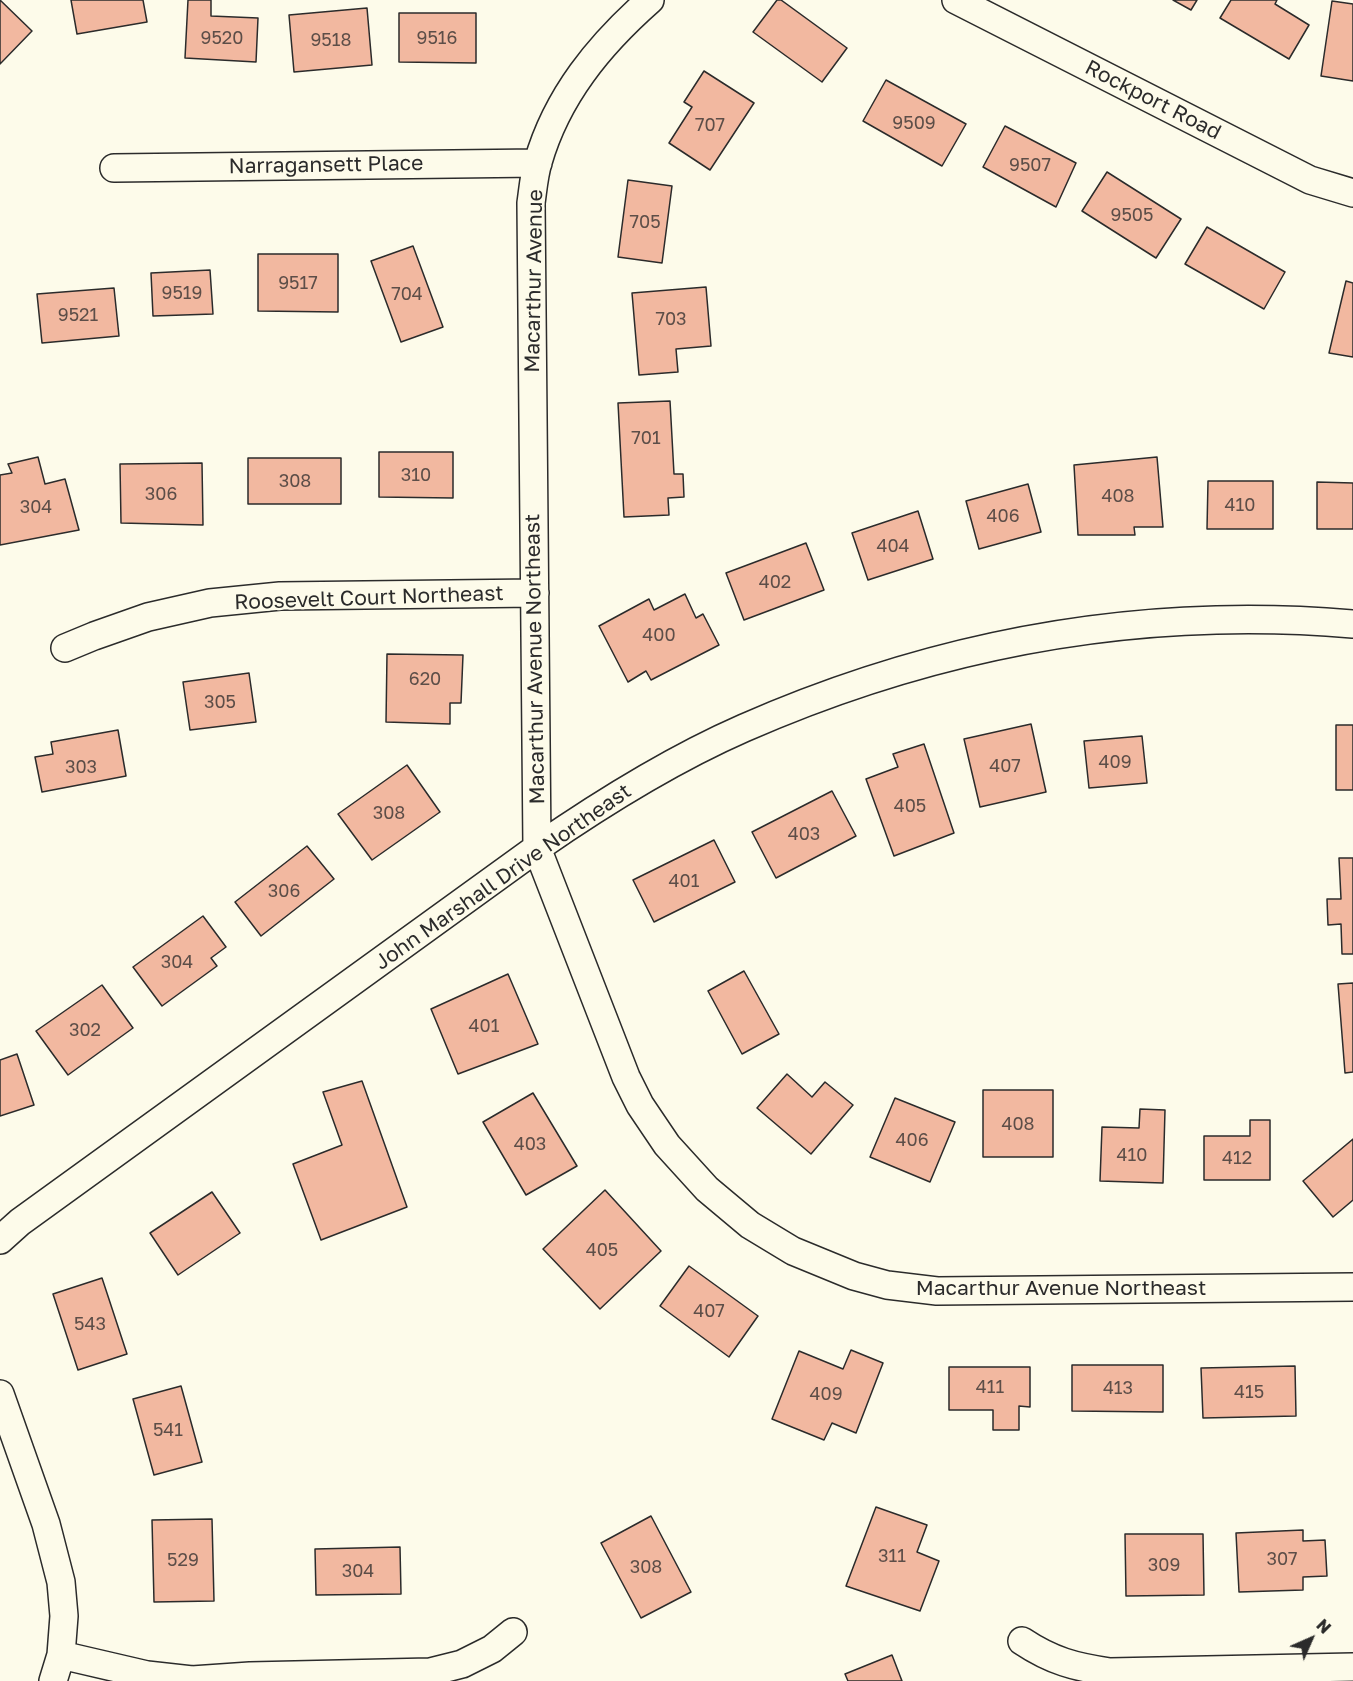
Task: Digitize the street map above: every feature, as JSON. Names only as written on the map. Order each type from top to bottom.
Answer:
[{"type":"street","name":"Macarthur Avenue","points":[[532,385],[531,203],[538,163],[556,114],[583,70],[618,28],[650,0]]},
{"type":"street","name":"Rockport Road","points":[[956,0],[1310,180],[1353,193]]},
{"type":"street","name":"Narragansett Place","points":[[114,168],[538,163]]},
{"type":"street","name":"Macarthur Avenue Northeast","points":[[532,385],[537,848],[589,987],[626,1077],[640,1105],[667,1145],[707,1190],[750,1226],[793,1251],[854,1276],[887,1285],[937,1291],[1353,1287]]},
{"type":"street","name":"Roosevelt Court Northeast","points":[[65,648],[148,617],[210,603],[280,596],[535,593]]},
{"type":"street","name":"John Marshall Drive Northeast","points":[[0,1240],[29,1215],[579,819],[658,771],[742,728],[829,693],[920,664],[1010,642],[1104,627],[1203,619],[1300,620],[1353,624]]},
{"type":"street","points":[[0,1394],[46,1524],[61,1582],[64,1616],[61,1654],[53,1681]]},
{"type":"street","points":[[61,1654],[147,1675],[192,1680],[250,1676],[430,1672],[462,1664],[492,1649],[513,1632]]},
{"type":"street","points":[[1022,1641],[1038,1652],[1073,1666],[1110,1672],[1353,1667]]},
{"type":"building","points":[[0,0],[32,31],[0,64]]},
{"type":"building","points":[[71,0],[143,0],[147,22],[77,34]]},
{"type":"building","points":[[188,0],[211,0],[211,16],[258,18],[256,62],[185,58]]},
{"type":"building","points":[[777,0],[781,0],[847,48],[822,82],[753,32]]},
{"type":"building","points":[[1173,0],[1197,0],[1191,10]]},
{"type":"building","points":[[1231,0],[1277,0],[1275,4],[1309,25],[1289,59],[1220,18]]},
{"type":"building","points":[[1332,1],[1353,4],[1353,81],[1321,76]]},
{"type":"building","points":[[367,8],[372,65],[294,72],[289,15]]},
{"type":"building","points":[[399,13],[476,13],[476,63],[399,62]]},
{"type":"building","points":[[704,71],[754,103],[710,170],[669,143],[692,107],[684,102]]},
{"type":"building","points":[[886,80],[966,124],[942,166],[863,121]]},
{"type":"building","points":[[1005,126],[1076,163],[1056,207],[983,167]]},
{"type":"building","points":[[1107,172],[1181,219],[1156,258],[1082,211]]},
{"type":"building","points":[[628,180],[672,186],[662,263],[618,257]]},
{"type":"building","points":[[1207,227],[1285,272],[1264,309],[1185,264]]},
{"type":"building","points":[[413,246],[443,327],[401,342],[371,261]]},
{"type":"building","points":[[258,254],[338,254],[338,312],[258,311]]},
{"type":"building","points":[[210,270],[213,314],[153,316],[151,273]]},
{"type":"building","points":[[1346,281],[1353,283],[1353,357],[1329,353]]},
{"type":"building","points":[[706,287],[711,346],[676,349],[678,372],[639,375],[632,293]]},
{"type":"building","points":[[114,288],[119,336],[42,343],[37,294]]},
{"type":"building","points":[[670,401],[674,474],[683,474],[684,497],[668,498],[669,515],[624,517],[618,403]]},
{"type":"building","points":[[379,452],[453,452],[453,498],[379,497]]},
{"type":"building","points":[[38,457],[45,484],[65,479],[79,530],[0,545],[0,475],[12,473],[8,464]]},
{"type":"building","points":[[1157,457],[1163,527],[1134,527],[1135,535],[1078,535],[1074,465]]},
{"type":"building","points":[[248,458],[341,458],[341,504],[248,504]]},
{"type":"building","points":[[202,463],[203,525],[121,523],[120,464]]},
{"type":"building","points":[[1208,481],[1273,481],[1273,529],[1207,529]]},
{"type":"building","points":[[1317,482],[1353,483],[1353,529],[1317,529]]},
{"type":"building","points":[[1028,484],[1041,532],[979,549],[966,501]]},
{"type":"building","points":[[918,511],[933,559],[868,580],[852,533]]},
{"type":"building","points":[[806,543],[824,590],[744,620],[726,573]]},
{"type":"building","points":[[685,594],[696,618],[703,614],[719,645],[651,680],[646,671],[628,682],[599,626],[649,599],[654,610]]},
{"type":"building","points":[[387,654],[463,655],[461,703],[450,703],[450,724],[386,722]]},
{"type":"building","points":[[249,673],[256,722],[190,730],[183,682]]},
{"type":"building","points":[[1031,724],[1046,792],[980,807],[964,739]]},
{"type":"building","points":[[1336,725],[1353,725],[1353,790],[1336,790]]},
{"type":"building","points":[[118,730],[126,776],[42,792],[35,757],[53,754],[51,742]]},
{"type":"building","points":[[1142,736],[1147,783],[1089,788],[1084,741]]},
{"type":"building","points":[[924,744],[954,833],[894,856],[866,779],[898,767],[893,754]]},
{"type":"building","points":[[407,765],[440,812],[372,860],[338,814]]},
{"type":"building","points":[[832,791],[856,836],[776,878],[752,832]]},
{"type":"building","points":[[714,840],[735,882],[654,922],[633,880]]},
{"type":"building","points":[[307,846],[334,879],[261,936],[235,902]]},
{"type":"building","points":[[1339,858],[1353,858],[1353,954],[1342,954],[1341,924],[1328,925],[1327,899],[1341,899]]},
{"type":"building","points":[[203,916],[226,947],[211,958],[217,966],[162,1006],[133,967]]},
{"type":"building","points":[[744,971],[779,1034],[742,1054],[708,991]]},
{"type":"building","points":[[508,974],[538,1044],[458,1074],[431,1009]]},
{"type":"building","points":[[1353,983],[1353,1072],[1345,1073],[1338,984]]},
{"type":"building","points":[[102,985],[133,1028],[68,1075],[36,1031]]},
{"type":"building","points":[[17,1054],[34,1105],[0,1116],[0,1060]]},
{"type":"building","points":[[787,1074],[812,1097],[825,1082],[853,1105],[811,1154],[757,1108]]},
{"type":"building","points":[[362,1081],[407,1207],[321,1240],[293,1164],[342,1145],[323,1092]]},
{"type":"building","points":[[983,1090],[1053,1090],[1053,1157],[983,1157]]},
{"type":"building","points":[[533,1093],[577,1166],[526,1195],[483,1122]]},
{"type":"building","points":[[895,1098],[955,1122],[930,1182],[870,1157]]},
{"type":"building","points":[[1140,1109],[1165,1110],[1163,1183],[1100,1181],[1102,1127],[1139,1128]]},
{"type":"building","points":[[1250,1120],[1270,1120],[1270,1180],[1204,1180],[1204,1136],[1250,1136]]},
{"type":"building","points":[[1353,1139],[1353,1200],[1333,1217],[1303,1181]]},
{"type":"building","points":[[605,1190],[661,1251],[600,1309],[543,1249]]},
{"type":"building","points":[[212,1192],[240,1233],[178,1275],[150,1233]]},
{"type":"building","points":[[689,1266],[758,1316],[729,1357],[660,1306]]},
{"type":"building","points":[[102,1278],[127,1354],[78,1370],[53,1294]]},
{"type":"building","points":[[851,1350],[883,1363],[856,1433],[832,1423],[824,1440],[772,1419],[799,1351],[843,1369]]},
{"type":"building","points":[[1072,1365],[1163,1365],[1163,1412],[1072,1411]]},
{"type":"building","points":[[1295,1366],[1296,1416],[1203,1418],[1201,1368]]},
{"type":"building","points":[[949,1367],[1030,1367],[1030,1407],[1019,1406],[1019,1430],[993,1430],[993,1410],[949,1410]]},
{"type":"building","points":[[181,1386],[202,1462],[154,1475],[133,1399]]},
{"type":"building","points":[[876,1507],[927,1525],[917,1552],[939,1561],[920,1611],[846,1586]]},
{"type":"building","points":[[651,1516],[691,1592],[641,1618],[601,1543]]},
{"type":"building","points":[[212,1519],[214,1601],[154,1602],[152,1520]]},
{"type":"building","points":[[1303,1530],[1303,1541],[1325,1540],[1327,1576],[1303,1577],[1303,1590],[1239,1592],[1236,1533]]},
{"type":"building","points":[[1125,1534],[1203,1534],[1204,1595],[1126,1596]]},
{"type":"building","points":[[400,1547],[401,1594],[316,1595],[315,1549]]},
{"type":"building","points":[[892,1655],[902,1681],[848,1681],[845,1674]]}]
